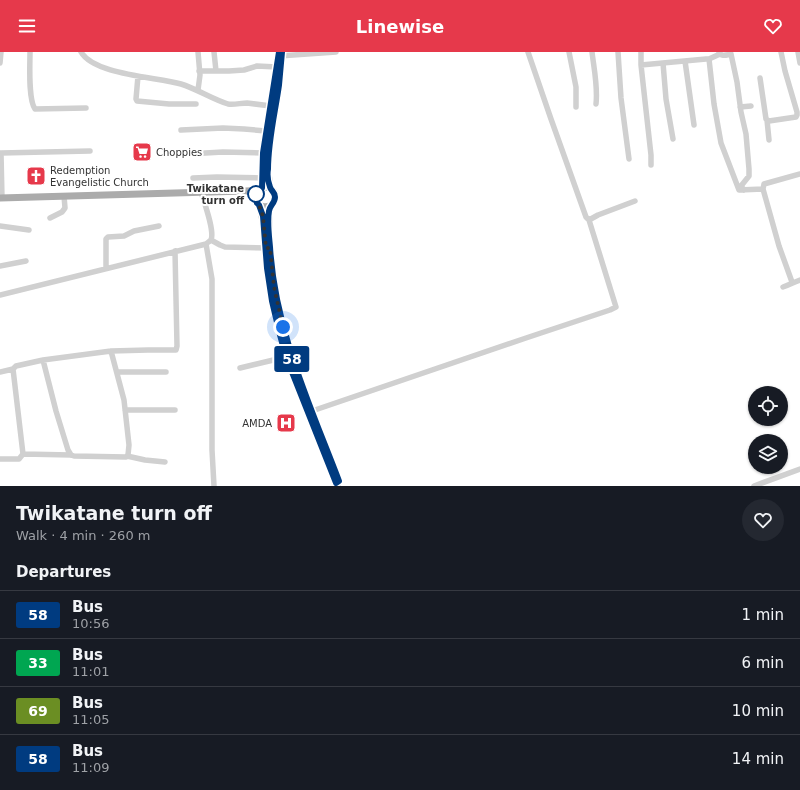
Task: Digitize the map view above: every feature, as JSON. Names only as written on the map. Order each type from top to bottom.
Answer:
[{"type":"main road","points":[[280,54],[266,131],[262,178],[257,203],[264,220],[274,287],[291,356],[337,485]]},
{"type":"main road","points":[[280,54],[279,84],[268,155],[270,188],[275,197],[270,206],[269,213],[267,268],[272,301],[286,357],[337,485]]},
{"type":"main road","points":[[1,198],[201,192],[258,192],[264,187],[270,188]]},
{"type":"main road","points":[[259,205],[265,207],[270,206]]},
{"type":"street","points":[[0,63],[1,52]]},
{"type":"street","points":[[30,52],[30,87],[32,104],[35,109],[86,108]]},
{"type":"street","points":[[81,52],[84,57],[97,64],[119,72],[180,84],[198,90],[228,104],[271,106]]},
{"type":"street","points":[[198,52],[200,70],[198,90]]},
{"type":"street","points":[[214,52],[216,71]]},
{"type":"street","points":[[280,54],[336,52]]},
{"type":"street","points":[[312,412],[616,307],[589,220],[586,217],[528,52]]},
{"type":"street","points":[[569,52],[576,87],[576,107]]},
{"type":"street","points":[[592,52],[597,86],[596,104]]},
{"type":"street","points":[[618,52],[621,98],[628,159]]},
{"type":"street","points":[[641,52],[651,165]]},
{"type":"street","points":[[767,120],[796,117],[797,115],[781,52]]},
{"type":"street","points":[[798,52],[800,63]]},
{"type":"street","points":[[641,65],[709,59],[719,53],[723,56],[731,54],[746,134],[749,176],[741,186],[744,190]]},
{"type":"street","points":[[709,59],[714,104],[721,143],[739,190],[763,189]]},
{"type":"street","points":[[685,61],[694,125]]},
{"type":"street","points":[[663,63],[666,100],[673,139]]},
{"type":"street","points":[[200,70],[244,70],[257,66],[277,68]]},
{"type":"street","points":[[138,76],[137,101],[168,104],[196,104]]},
{"type":"street","points":[[760,78],[769,140]]},
{"type":"street","points":[[740,107],[751,106]]},
{"type":"street","points":[[181,130],[223,128],[266,131]]},
{"type":"street","points":[[1,198],[0,153],[90,152]]},
{"type":"street","points":[[188,154],[223,152],[263,153]]},
{"type":"street","points":[[792,282],[779,246],[763,189],[764,184],[800,174]]},
{"type":"street","points":[[193,178],[262,178]]},
{"type":"street","points":[[201,192],[212,231],[208,242],[213,302],[212,450],[214,486]]},
{"type":"street","points":[[50,218],[62,212],[65,208],[64,196]]},
{"type":"street","points":[[589,220],[635,201]]},
{"type":"street","points":[[0,226],[29,230]]},
{"type":"street","points":[[106,268],[106,239],[108,237],[124,236],[137,230],[159,226]]},
{"type":"street","points":[[0,295],[208,242],[216,243],[225,247],[268,248]]},
{"type":"street","points":[[0,372],[13,369],[16,366],[43,360],[111,351],[176,350],[175,251]]},
{"type":"street","points":[[0,266],[26,261]]},
{"type":"street","points":[[783,287],[800,280]]},
{"type":"street","points":[[111,351],[126,410],[129,451],[127,456]]},
{"type":"street","points":[[240,368],[286,357]]},
{"type":"street","points":[[43,360],[68,450],[71,454]]},
{"type":"street","points":[[0,460],[19,459],[23,454],[13,369]]},
{"type":"street","points":[[116,372],[166,372]]},
{"type":"street","points":[[126,410],[175,410]]},
{"type":"street","points":[[23,454],[127,456],[165,462]]},
{"type":"street","points":[[754,486],[800,469]]},
{"type":"bus line","name":"58","points":[[279,52],[263,153],[262,188],[256,192],[255,197],[264,220],[267,268],[272,301],[286,357],[336,483],[339,481],[291,356],[274,287],[270,248],[269,213],[270,206],[275,197],[270,188],[268,175],[268,155],[279,84],[282,52]]},
{"type":"place","name":"Choppies","points":[[142,152]]},
{"type":"place","name":"Redemption Evangelistic Church","points":[[36,176]]},
{"type":"place","name":"Twikatane turn off","points":[[256,194]]},
{"type":"place","name":"AMDA","points":[[286,423]]},
{"type":"route","points":[[256,194],[255,197],[264,220],[266,248],[270,248],[274,287],[283,327]]}]
